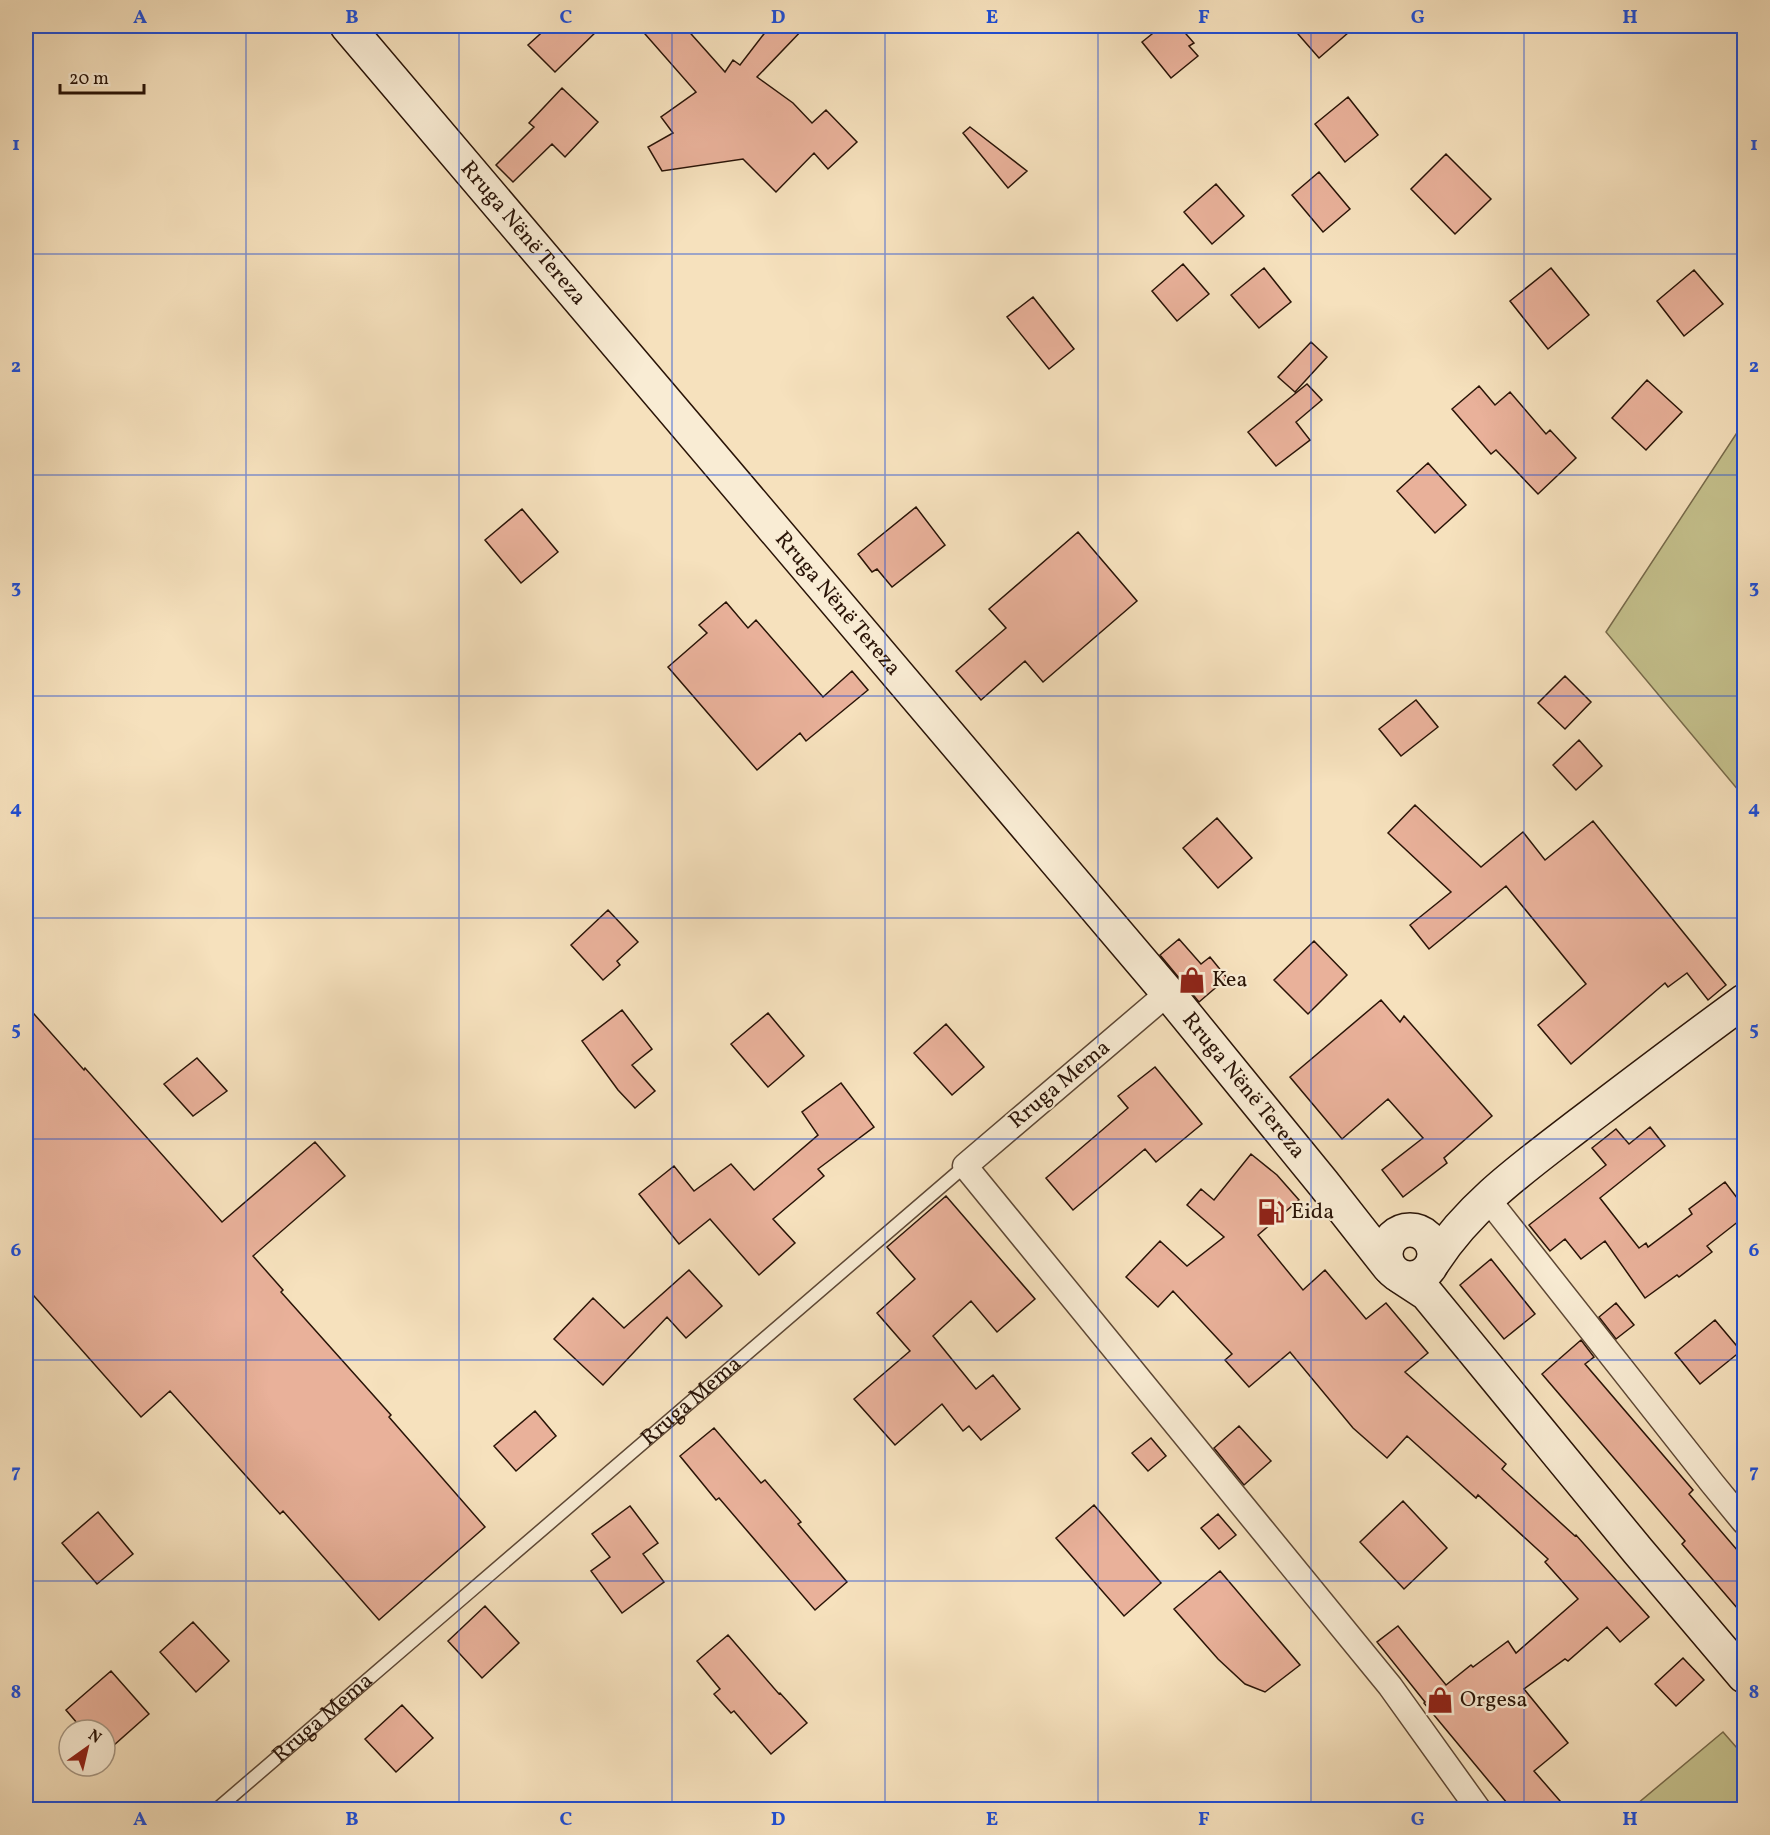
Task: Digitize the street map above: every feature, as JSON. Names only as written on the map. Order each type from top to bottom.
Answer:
[{"type":"main road","name":"Rruga Nënë Tereza","points":[[360,30],[1168,993],[1323,1183],[1416,1273],[1638,1551],[1744,1676]]},
{"type":"main road","points":[[1416,1273],[1385,1251],[1392,1237],[1450,1221],[1487,1198],[1679,1048],[1744,1001]]},
{"type":"main road","name":"Rruga Nënë Tereza","points":[[1323,1183],[1346,1205],[1366,1217],[1387,1226],[1411,1230]]},
{"type":"main road","points":[[1416,1273],[1487,1198]]},
{"type":"main road","points":[[1411,1230],[1429,1238],[1433,1244],[1416,1273]]},
{"type":"street","name":"Rruga Mema","points":[[965,1166],[1168,993]]},
{"type":"street","points":[[965,1166],[1390,1686],[1479,1809]]},
{"type":"street","points":[[1487,1198],[1744,1522]]},
{"type":"lane","name":"Rruga Mema","points":[[216,1809],[965,1166]]},
{"type":"shaded area","points":[[1744,422],[1744,797],[1606,632]]},
{"type":"shaded area","points":[[1723,1732],[1744,1756],[1744,1809],[1631,1809]]},
{"type":"building","points":[[549,26],[602,26],[555,72],[528,45]]},
{"type":"building","points":[[638,26],[684,26],[725,72],[733,60],[740,65],[770,26],[806,26],[757,77],[793,103],[812,123],[826,110],[857,142],[828,169],[814,153],[776,192],[743,159],[662,171],[648,147],[673,133],[661,117],[696,92]]},
{"type":"building","points":[[1162,26],[1179,26],[1194,43],[1189,46],[1198,56],[1171,78],[1142,42]]},
{"type":"building","points":[[1291,26],[1356,26],[1319,58]]},
{"type":"building","points":[[562,88],[598,122],[565,157],[552,144],[513,182],[496,165],[534,127],[529,123]]},
{"type":"building","points":[[1348,97],[1378,135],[1345,162],[1315,124]]},
{"type":"building","points":[[970,127],[1027,171],[1008,188],[963,133]]},
{"type":"building","points":[[1446,154],[1491,199],[1455,234],[1411,189]]},
{"type":"building","points":[[1319,172],[1350,209],[1323,232],[1292,195]]},
{"type":"building","points":[[1216,184],[1244,216],[1212,244],[1184,212]]},
{"type":"building","points":[[1183,264],[1209,294],[1177,321],[1152,291]]},
{"type":"building","points":[[1264,268],[1291,302],[1259,328],[1231,295]]},
{"type":"building","points":[[1551,268],[1589,315],[1548,349],[1510,301]]},
{"type":"building","points":[[1694,270],[1723,304],[1684,336],[1657,301]]},
{"type":"building","points":[[1033,297],[1074,349],[1049,369],[1007,317]]},
{"type":"building","points":[[1311,342],[1327,357],[1295,392],[1278,377]]},
{"type":"building","points":[[1647,380],[1682,412],[1646,450],[1612,418]]},
{"type":"building","points":[[1307,384],[1322,400],[1296,422],[1310,440],[1276,466],[1248,432]]},
{"type":"building","points":[[1479,386],[1495,405],[1510,392],[1546,434],[1550,430],[1576,458],[1538,494],[1496,450],[1491,454],[1452,409]]},
{"type":"building","points":[[1428,463],[1466,505],[1435,533],[1397,491]]},
{"type":"building","points":[[916,507],[945,545],[892,587],[877,569],[872,572],[858,554]]},
{"type":"building","points":[[522,509],[558,552],[521,583],[485,540]]},
{"type":"building","points":[[1078,532],[1137,601],[1043,682],[1025,661],[981,700],[956,671],[1006,628],[989,609]]},
{"type":"building","points":[[726,602],[748,628],[756,620],[823,697],[852,671],[868,690],[806,741],[800,733],[757,770],[668,667],[707,633],[699,625]]},
{"type":"building","points":[[1565,676],[1591,702],[1565,729],[1538,703]]},
{"type":"building","points":[[1416,700],[1438,727],[1401,756],[1379,729]]},
{"type":"building","points":[[1579,740],[1602,766],[1576,790],[1553,765]]},
{"type":"building","points":[[1415,805],[1481,867],[1523,832],[1545,860],[1593,821],[1726,985],[1708,1000],[1687,973],[1668,987],[1665,983],[1571,1064],[1538,1025],[1586,984],[1506,886],[1429,949],[1410,925],[1451,892],[1388,833]]},
{"type":"building","points":[[1217,818],[1252,858],[1218,888],[1183,848]]},
{"type":"building","points":[[608,910],[638,942],[617,961],[620,965],[603,980],[571,945]]},
{"type":"building","points":[[1179,939],[1201,964],[1210,957],[1227,978],[1199,1002],[1160,955]]},
{"type":"building","points":[[1314,941],[1347,975],[1308,1014],[1274,980]]},
{"type":"building","points":[[1381,1000],[1400,1022],[1404,1016],[1492,1116],[1444,1158],[1447,1163],[1403,1197],[1382,1170],[1423,1138],[1388,1099],[1342,1139],[1290,1077]]},
{"type":"building","points":[[26,1005],[222,1222],[315,1142],[345,1176],[253,1256],[283,1290],[281,1292],[391,1415],[389,1417],[485,1527],[379,1620],[283,1511],[280,1514],[170,1391],[141,1417],[26,1287]]},
{"type":"building","points":[[622,1010],[652,1049],[632,1065],[655,1091],[635,1108],[618,1090],[582,1041]]},
{"type":"building","points":[[768,1013],[804,1056],[768,1087],[731,1044]]},
{"type":"building","points":[[946,1024],[984,1067],[952,1095],[914,1053]]},
{"type":"building","points":[[197,1058],[227,1091],[193,1116],[164,1084]]},
{"type":"building","points":[[1155,1067],[1202,1124],[1156,1162],[1145,1149],[1073,1210],[1046,1178],[1128,1108],[1118,1096]]},
{"type":"building","points":[[841,1083],[874,1127],[818,1169],[824,1176],[773,1219],[795,1243],[759,1275],[710,1219],[679,1244],[639,1194],[674,1166],[694,1191],[731,1164],[754,1190],[818,1135],[802,1112]]},
{"type":"building","points":[[1650,1127],[1665,1146],[1600,1198],[1639,1248],[1646,1243],[1648,1247],[1692,1214],[1689,1209],[1725,1182],[1744,1207],[1744,1217],[1707,1246],[1712,1252],[1679,1277],[1677,1275],[1645,1298],[1605,1241],[1581,1259],[1565,1239],[1550,1251],[1529,1225],[1606,1165],[1592,1148],[1616,1129],[1629,1144]]},
{"type":"building","points":[[1251,1154],[1277,1175],[1299,1200],[1258,1235],[1303,1290],[1325,1270],[1366,1319],[1386,1303],[1428,1353],[1405,1372],[1506,1464],[1502,1469],[1576,1535],[1649,1617],[1620,1642],[1607,1627],[1568,1661],[1565,1659],[1524,1689],[1568,1743],[1534,1771],[1567,1809],[1512,1809],[1377,1642],[1398,1626],[1446,1685],[1471,1665],[1473,1667],[1508,1641],[1516,1653],[1578,1599],[1545,1562],[1548,1559],[1478,1495],[1476,1498],[1407,1436],[1387,1458],[1353,1428],[1290,1352],[1249,1387],[1225,1360],[1232,1354],[1173,1291],[1158,1307],[1126,1277],[1160,1241],[1187,1266],[1224,1237],[1187,1205],[1201,1189],[1214,1200]]},
{"type":"building","points":[[946,1196],[1035,1299],[997,1332],[971,1301],[933,1336],[976,1389],[993,1375],[1020,1409],[981,1440],[969,1426],[963,1431],[942,1404],[895,1445],[854,1399],[910,1351],[877,1313],[915,1279],[887,1247]]},
{"type":"building","points":[[1491,1259],[1535,1314],[1504,1339],[1460,1285]]},
{"type":"building","points":[[689,1270],[722,1306],[686,1338],[667,1317],[603,1385],[554,1339],[593,1298],[624,1328]]},
{"type":"building","points":[[1616,1303],[1634,1325],[1616,1339],[1599,1317]]},
{"type":"building","points":[[1715,1320],[1741,1351],[1700,1384],[1675,1353]]},
{"type":"building","points":[[1581,1340],[1594,1357],[1585,1364],[1693,1490],[1689,1494],[1744,1558],[1744,1616],[1682,1544],[1685,1541],[1542,1374]]},
{"type":"building","points":[[535,1411],[556,1436],[516,1471],[494,1446]]},
{"type":"building","points":[[1239,1426],[1271,1461],[1244,1485],[1214,1448]]},
{"type":"building","points":[[714,1428],[761,1483],[765,1480],[801,1522],[798,1524],[847,1582],[815,1610],[719,1498],[716,1500],[680,1456]]},
{"type":"building","points":[[1151,1438],[1166,1456],[1148,1471],[1132,1453]]},
{"type":"building","points":[[1403,1501],[1447,1548],[1404,1589],[1360,1542]]},
{"type":"building","points":[[1094,1505],[1161,1583],[1124,1616],[1056,1538]]},
{"type":"building","points":[[630,1506],[658,1543],[643,1554],[664,1582],[622,1613],[591,1571],[610,1557],[592,1534]]},
{"type":"building","points":[[98,1512],[133,1554],[97,1584],[62,1543]]},
{"type":"building","points":[[1218,1514],[1236,1535],[1219,1549],[1201,1528]]},
{"type":"building","points":[[1220,1571],[1300,1665],[1265,1692],[1245,1684],[1218,1659],[1174,1609]]},
{"type":"building","points":[[485,1606],[519,1643],[482,1678],[448,1641]]},
{"type":"building","points":[[193,1622],[229,1661],[196,1692],[160,1652]]},
{"type":"building","points":[[728,1635],[807,1723],[771,1754],[734,1711],[731,1713],[714,1694],[720,1689],[697,1661]]},
{"type":"building","points":[[1683,1658],[1704,1680],[1676,1706],[1655,1684]]},
{"type":"building","points":[[111,1671],[149,1714],[117,1742],[117,1718],[73,1718],[66,1710]]},
{"type":"building","points":[[402,1705],[433,1738],[396,1772],[365,1739]]},
{"type":"place","name":"Kea","points":[[1192,980]]},
{"type":"place","name":"Eida","points":[[1271,1212]]},
{"type":"place","name":"Orgesa","points":[[1440,1700]]}]
